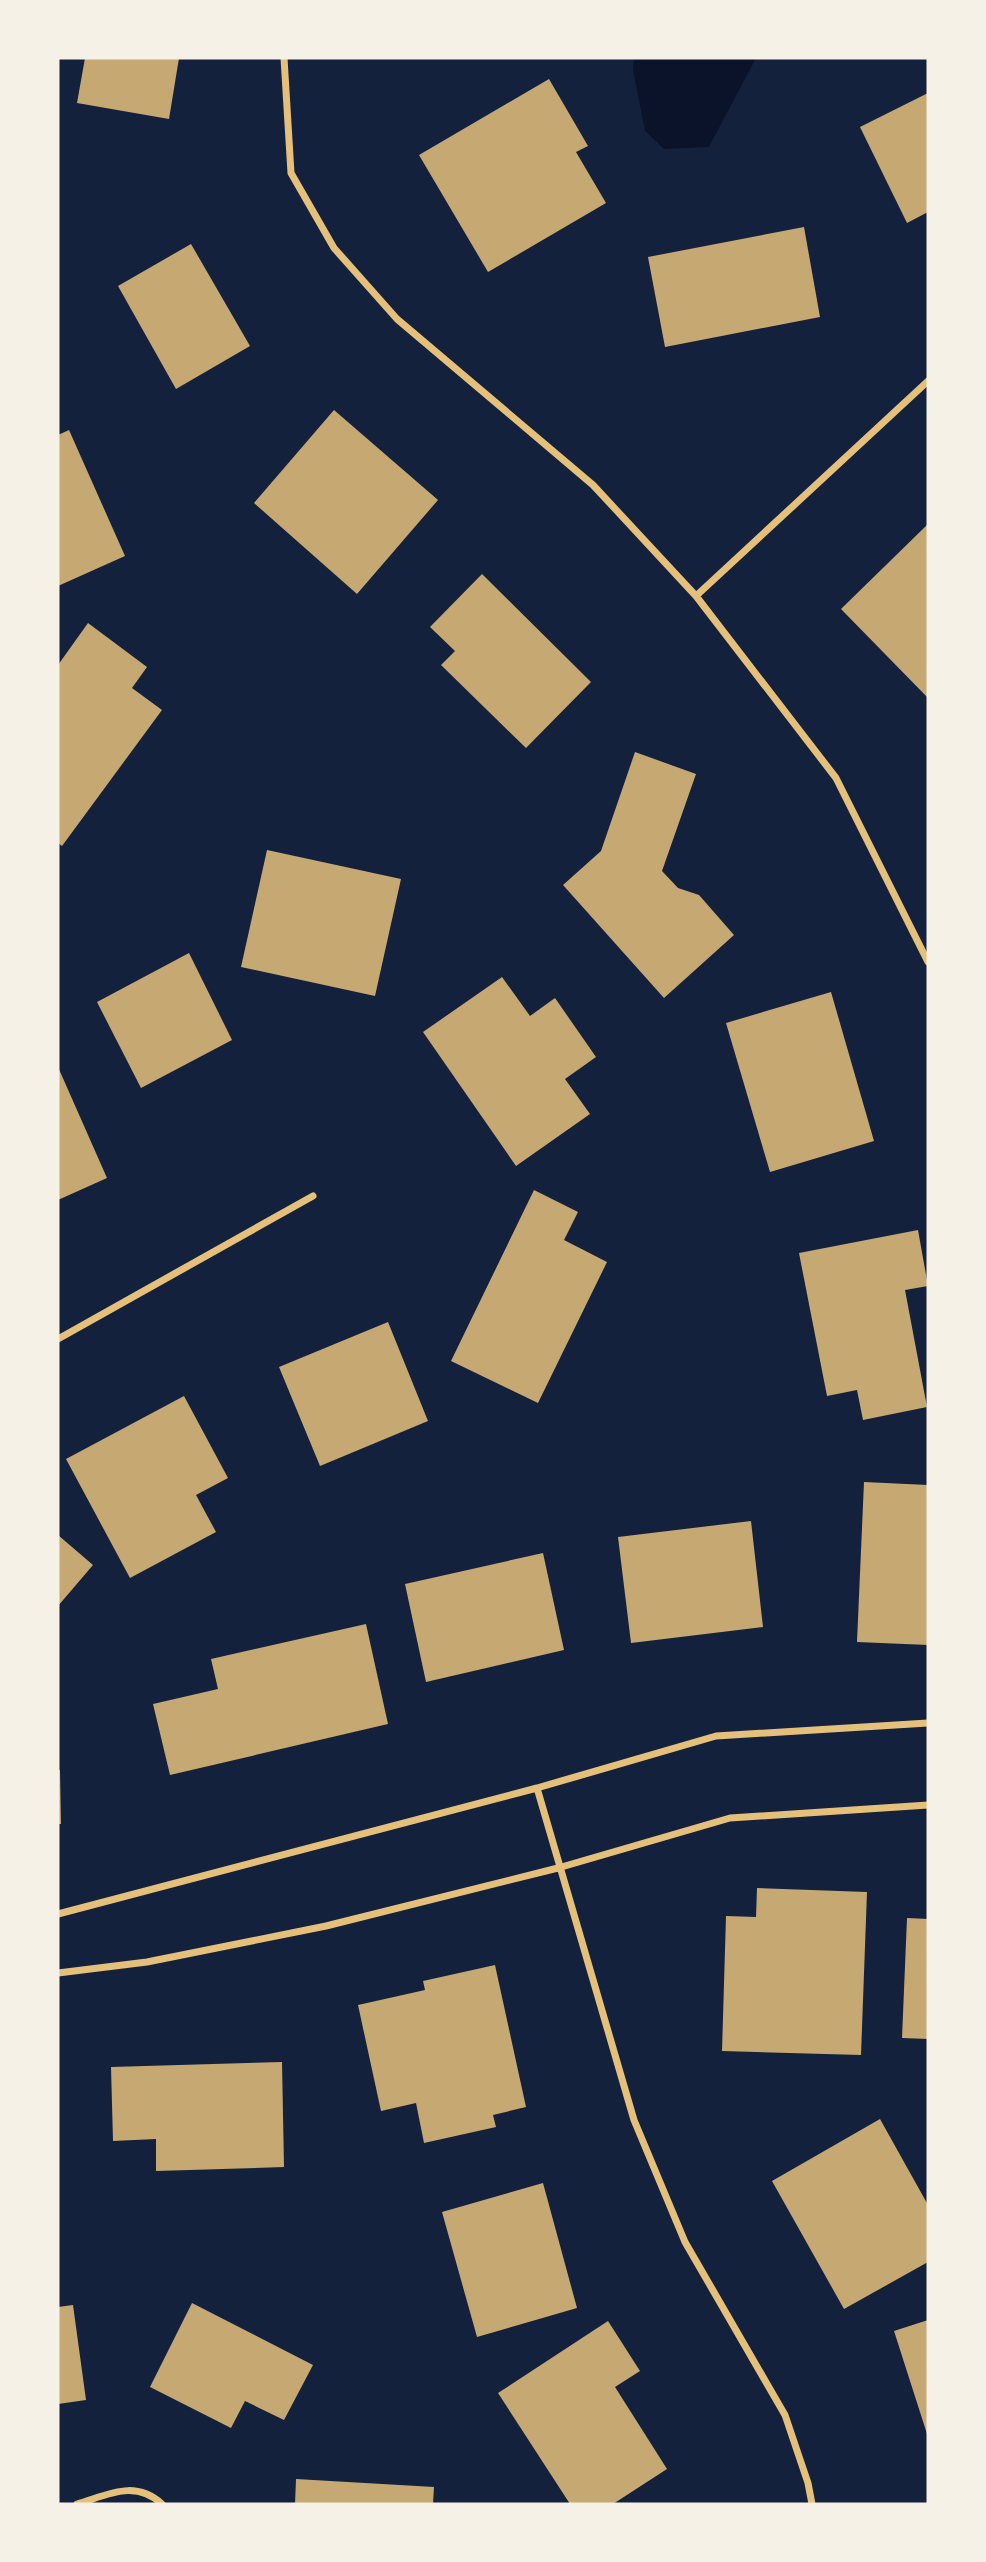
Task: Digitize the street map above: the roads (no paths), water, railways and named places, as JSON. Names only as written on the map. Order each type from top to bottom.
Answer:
[{"type":"street","points":[[284,58],[291,173],[334,248],[397,319],[593,485],[696,596],[836,778],[928,962]]},
{"type":"street","points":[[696,596],[928,381]]},
{"type":"street","points":[[58,1339],[313,1196]]},
{"type":"street","points":[[58,1914],[537,1788],[716,1736],[928,1723]]},
{"type":"street","points":[[537,1788],[558,1868],[634,2120],[685,2242],[785,2414],[808,2483],[812,2504]]},
{"type":"street","points":[[58,1973],[148,1962],[326,1926],[558,1868],[730,1818],[928,1805]]},
{"type":"street","points":[[77,2504],[123,2490],[148,2492],[162,2504]]},
{"type":"water","points":[[634,58],[756,58],[709,147],[664,149],[645,131],[633,70]]}]
